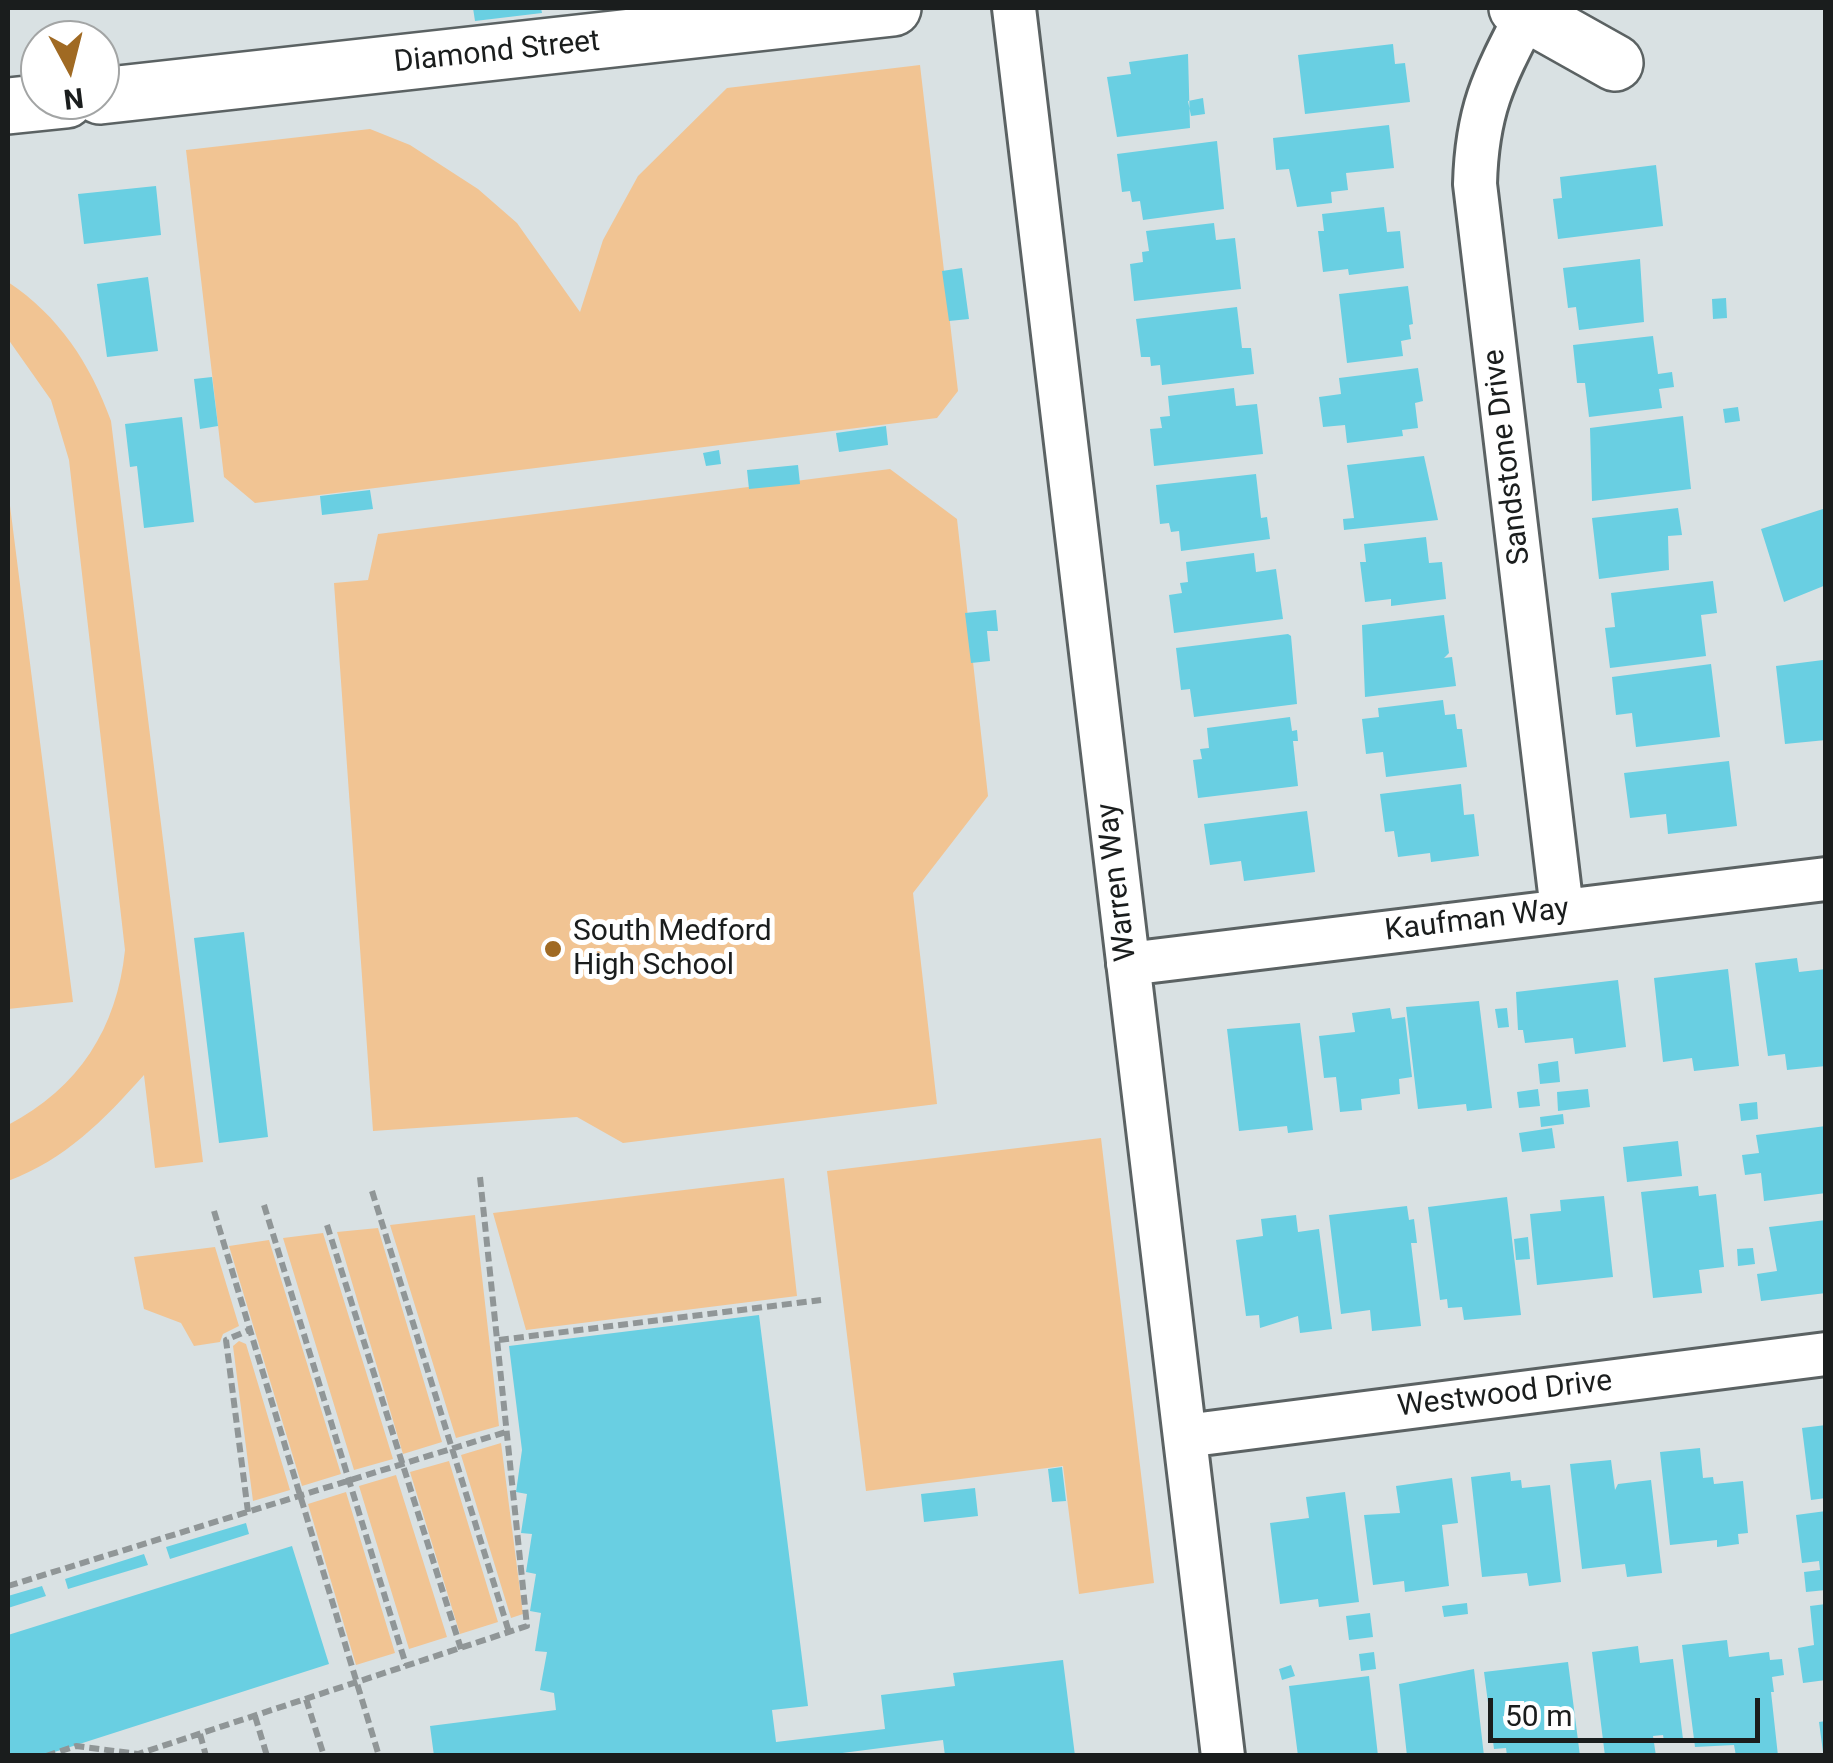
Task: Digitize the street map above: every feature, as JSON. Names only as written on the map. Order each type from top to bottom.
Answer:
[{"type":"street","name":"Diamond Street","points":[[120,94],[804,14],[893,8]]},
{"type":"street","name":"Warren Way","points":[[1014,8],[1223,1756]]},
{"type":"street","points":[[1522,10],[1615,63]]},
{"type":"street","name":"Sandstone Drive","points":[[1522,10],[1477,130],[1475,184],[1562,910]]},
{"type":"street","name":"Kaufman Way","points":[[1128,964],[1826,879]]},
{"type":"street","name":"Westwood Drive","points":[[1185,1436],[1826,1354]]},
{"type":"path","points":[[46,1756],[76,1746],[138,1754],[528,1626],[480,1178]]},
{"type":"path","points":[[372,1191],[509,1632]]},
{"type":"path","points":[[264,1205],[406,1666]]},
{"type":"path","points":[[214,1212],[379,1756]]},
{"type":"path","points":[[327,1225],[461,1649]]},
{"type":"path","points":[[499,1340],[821,1300]]},
{"type":"path","points":[[248,1512],[226,1340],[249,1330]]},
{"type":"path","points":[[8,1586],[509,1431]]},
{"type":"path","points":[[306,1698],[324,1756]]},
{"type":"path","points":[[255,1716],[267,1756]]},
{"type":"path","points":[[200,1734],[206,1756]]},
{"type":"shaded area","points":[[920,65],[958,391],[937,418],[255,503],[224,477],[186,150],[370,129],[410,145],[478,189],[517,223],[580,312],[603,240],[638,176],[727,88]]},
{"type":"shaded area","points":[[8,282],[43,310],[71,342],[111,421],[203,1162],[155,1168],[144,1075],[66,1150],[8,1181],[8,1125],[55,1093],[90,1053],[113,1005],[125,950],[69,460],[51,400],[8,339]]},
{"type":"shaded area","points":[[890,469],[957,519],[988,796],[913,893],[937,1104],[623,1143],[577,1117],[373,1131],[334,583],[368,580],[378,534]]},
{"type":"shaded area","points":[[8,490],[73,1002],[8,1009]]},
{"type":"shaded area","points":[[1101,1138],[1154,1583],[1079,1594],[1063,1466],[866,1491],[827,1171]]},
{"type":"shaded area","points":[[784,1178],[797,1296],[526,1330],[493,1213]]},
{"type":"shaded area","points":[[475,1215],[499,1426],[456,1438],[390,1225]]},
{"type":"shaded area","points":[[378,1228],[442,1442],[403,1454],[337,1232]]},
{"type":"shaded area","points":[[323,1233],[393,1459],[354,1470],[283,1238]]},
{"type":"shaded area","points":[[269,1240],[341,1474],[302,1486],[229,1246]]},
{"type":"shaded area","points":[[215,1247],[239,1326],[223,1334],[220,1342],[194,1346],[181,1323],[144,1309],[134,1257]]},
{"type":"shaded area","points":[[239,1341],[246,1344],[290,1490],[253,1501],[233,1346]]},
{"type":"shaded area","points":[[501,1443],[523,1614],[511,1618],[461,1455]]},
{"type":"shaded area","points":[[449,1461],[498,1622],[460,1634],[410,1472]]},
{"type":"shaded area","points":[[396,1475],[447,1637],[409,1649],[359,1486]]},
{"type":"shaded area","points":[[346,1492],[395,1653],[356,1665],[308,1504]]},
{"type":"building","points":[[473,8],[541,8],[542,13],[475,21]]},
{"type":"building","points":[[1393,44],[1395,64],[1405,63],[1410,102],[1305,114],[1298,55]]},
{"type":"building","points":[[1188,54],[1190,128],[1117,137],[1107,77],[1131,74],[1129,62]]},
{"type":"building","points":[[1203,98],[1205,114],[1191,116],[1188,101]]},
{"type":"building","points":[[1389,125],[1394,168],[1346,173],[1348,190],[1331,192],[1332,203],[1297,207],[1289,169],[1276,170],[1273,138]]},
{"type":"building","points":[[1217,141],[1224,209],[1143,220],[1140,201],[1132,202],[1130,191],[1122,192],[1117,154]]},
{"type":"building","points":[[1656,165],[1663,226],[1558,239],[1553,199],[1562,198],[1560,177]]},
{"type":"building","points":[[156,186],[161,235],[84,244],[78,194]]},
{"type":"building","points":[[1384,207],[1387,232],[1400,231],[1404,268],[1349,275],[1348,269],[1323,272],[1318,231],[1324,231],[1322,214]]},
{"type":"building","points":[[1214,223],[1216,240],[1235,238],[1241,289],[1134,301],[1130,264],[1143,262],[1142,252],[1149,251],[1146,231]]},
{"type":"building","points":[[1640,259],[1644,322],[1579,330],[1576,307],[1568,308],[1563,268]]},
{"type":"building","points":[[962,268],[969,319],[949,321],[942,271]]},
{"type":"building","points":[[148,277],[158,351],[107,357],[97,284]]},
{"type":"building","points":[[1408,286],[1413,324],[1409,325],[1411,339],[1401,341],[1403,356],[1347,363],[1339,294]]},
{"type":"building","points":[[1726,298],[1727,318],[1713,319],[1712,299]]},
{"type":"building","points":[[1237,307],[1242,348],[1251,348],[1254,374],[1162,385],[1160,365],[1151,366],[1150,357],[1141,357],[1136,319]]},
{"type":"building","points":[[1653,336],[1658,374],[1672,372],[1674,387],[1659,389],[1662,408],[1589,417],[1585,383],[1577,383],[1573,345]]},
{"type":"building","points":[[1418,368],[1423,401],[1415,403],[1418,428],[1402,430],[1403,436],[1347,443],[1345,425],[1323,427],[1319,397],[1341,394],[1339,378]]},
{"type":"building","points":[[212,377],[218,426],[200,429],[194,379]]},
{"type":"building","points":[[1234,388],[1236,406],[1257,404],[1263,454],[1154,466],[1150,429],[1162,428],[1160,417],[1170,416],[1168,396]]},
{"type":"building","points":[[1738,407],[1740,421],[1725,423],[1723,409]]},
{"type":"building","points":[[1683,416],[1691,489],[1592,501],[1590,428]]},
{"type":"building","points":[[182,417],[194,522],[144,528],[137,466],[130,467],[125,424]]},
{"type":"building","points":[[886,426],[888,445],[839,452],[836,433]]},
{"type":"building","points":[[719,450],[721,464],[706,466],[703,453]]},
{"type":"building","points":[[1424,456],[1438,520],[1344,530],[1343,519],[1354,518],[1347,465]]},
{"type":"building","points":[[798,465],[800,484],[749,489],[747,470]]},
{"type":"building","points":[[1256,474],[1261,518],[1267,517],[1270,539],[1181,551],[1179,531],[1171,532],[1169,523],[1160,524],[1156,485]]},
{"type":"building","points":[[370,490],[373,509],[322,515],[320,496]]},
{"type":"building","points":[[1678,508],[1682,535],[1668,536],[1669,570],[1599,579],[1592,518]]},
{"type":"building","points":[[1826,508],[1826,585],[1784,602],[1761,529]]},
{"type":"building","points":[[1426,537],[1429,563],[1442,562],[1446,599],[1391,606],[1391,599],[1365,602],[1360,562],[1366,562],[1364,544]]},
{"type":"building","points":[[1254,553],[1256,572],[1276,569],[1283,619],[1174,633],[1169,595],[1182,593],[1180,583],[1188,582],[1186,562]]},
{"type":"building","points":[[1713,581],[1717,613],[1701,615],[1706,656],[1610,668],[1605,628],[1615,627],[1611,593]]},
{"type":"building","points":[[996,610],[998,631],[987,631],[990,661],[971,663],[965,613]]},
{"type":"building","points":[[1444,615],[1449,653],[1444,658],[1452,657],[1456,686],[1365,697],[1362,625]]},
{"type":"building","points":[[1288,634],[1297,704],[1194,717],[1190,689],[1181,690],[1176,648]]},
{"type":"building","points":[[1826,652],[1826,740],[1785,744],[1776,666],[1823,660]]},
{"type":"building","points":[[1711,664],[1720,737],[1636,747],[1632,713],[1616,715],[1612,677]]},
{"type":"building","points":[[1443,700],[1445,715],[1455,714],[1457,729],[1462,729],[1467,767],[1386,777],[1383,752],[1366,754],[1362,719],[1379,717],[1378,708]]},
{"type":"building","points":[[1290,717],[1292,731],[1297,730],[1298,741],[1293,741],[1298,786],[1198,798],[1193,760],[1202,759],[1200,749],[1209,748],[1207,728]]},
{"type":"building","points":[[1729,761],[1737,826],[1668,834],[1666,814],[1630,818],[1624,773]]},
{"type":"building","points":[[1461,784],[1464,815],[1474,814],[1479,856],[1431,862],[1430,853],[1398,857],[1394,831],[1385,832],[1380,794]]},
{"type":"building","points":[[1307,811],[1315,872],[1244,881],[1241,861],[1210,865],[1204,824]]},
{"type":"building","points":[[244,932],[268,1137],[219,1143],[194,938]]},
{"type":"building","points":[[1797,958],[1799,972],[1826,969],[1826,1066],[1787,1070],[1785,1054],[1768,1056],[1755,963]]},
{"type":"building","points":[[1728,969],[1739,1066],[1694,1071],[1692,1058],[1663,1062],[1654,978]]},
{"type":"building","points":[[1618,980],[1626,1047],[1575,1054],[1573,1038],[1525,1043],[1523,1030],[1518,1030],[1516,992]]},
{"type":"building","points":[[1479,1001],[1492,1108],[1467,1111],[1466,1104],[1418,1109],[1406,1007]]},
{"type":"building","points":[[1390,1008],[1392,1019],[1405,1017],[1412,1077],[1399,1079],[1400,1094],[1361,1099],[1362,1110],[1340,1112],[1336,1077],[1324,1078],[1319,1036],[1355,1032],[1352,1013]]},
{"type":"building","points":[[1507,1008],[1509,1027],[1498,1028],[1495,1009]]},
{"type":"building","points":[[1300,1023],[1313,1130],[1288,1133],[1287,1126],[1239,1131],[1227,1029]]},
{"type":"building","points":[[1558,1061],[1560,1082],[1540,1084],[1538,1064]]},
{"type":"building","points":[[1538,1089],[1540,1106],[1519,1108],[1517,1092]]},
{"type":"building","points":[[1588,1089],[1590,1107],[1558,1111],[1557,1092]]},
{"type":"building","points":[[1757,1102],[1758,1119],[1741,1121],[1739,1104]]},
{"type":"building","points":[[1563,1114],[1564,1124],[1541,1127],[1540,1117]]},
{"type":"building","points":[[1826,1126],[1826,1193],[1764,1201],[1761,1173],[1745,1175],[1742,1155],[1759,1153],[1756,1135]]},
{"type":"building","points":[[1552,1128],[1555,1148],[1522,1152],[1519,1133]]},
{"type":"building","points":[[1678,1141],[1682,1176],[1627,1182],[1623,1147]]},
{"type":"building","points":[[1698,1186],[1699,1196],[1716,1194],[1724,1267],[1699,1270],[1702,1293],[1653,1298],[1641,1192]]},
{"type":"building","points":[[1604,1196],[1613,1277],[1537,1285],[1530,1214],[1561,1211],[1560,1200]]},
{"type":"building","points":[[1507,1197],[1521,1315],[1464,1320],[1462,1307],[1448,1308],[1447,1299],[1440,1300],[1428,1207]]},
{"type":"building","points":[[1407,1206],[1409,1220],[1414,1219],[1417,1243],[1411,1243],[1421,1326],[1372,1331],[1370,1310],[1341,1314],[1329,1215]]},
{"type":"building","points":[[1296,1215],[1298,1232],[1319,1229],[1332,1329],[1300,1333],[1298,1316],[1260,1328],[1259,1315],[1246,1316],[1236,1240],[1263,1236],[1261,1219]]},
{"type":"building","points":[[1826,1220],[1826,1293],[1761,1301],[1757,1274],[1777,1271],[1769,1227]]},
{"type":"building","points":[[1528,1237],[1530,1259],[1516,1260],[1514,1239]]},
{"type":"building","points":[[1753,1248],[1755,1264],[1738,1266],[1737,1249]]},
{"type":"building","points":[[759,1315],[808,1706],[772,1710],[776,1742],[885,1729],[881,1695],[955,1686],[953,1673],[1063,1660],[1075,1756],[945,1756],[943,1740],[819,1756],[434,1756],[430,1726],[556,1710],[554,1693],[540,1690],[547,1652],[535,1651],[541,1613],[530,1611],[536,1574],[526,1572],[532,1534],[521,1533],[527,1494],[516,1492],[522,1450],[509,1346]]},
{"type":"building","points":[[1826,1425],[1826,1498],[1811,1500],[1802,1428]]},
{"type":"building","points":[[1700,1448],[1703,1478],[1713,1477],[1714,1484],[1743,1481],[1748,1533],[1738,1534],[1739,1544],[1717,1547],[1717,1540],[1670,1545],[1660,1452]]},
{"type":"building","points":[[1611,1460],[1615,1490],[1618,1484],[1651,1480],[1662,1573],[1627,1577],[1625,1564],[1582,1569],[1570,1464]]},
{"type":"building","points":[[1062,1467],[1066,1501],[1052,1502],[1048,1469]]},
{"type":"building","points":[[1510,1472],[1511,1481],[1521,1480],[1522,1488],[1550,1485],[1561,1582],[1529,1586],[1527,1573],[1482,1577],[1471,1477]]},
{"type":"building","points":[[1452,1478],[1458,1523],[1442,1525],[1449,1586],[1405,1592],[1404,1581],[1373,1585],[1364,1515],[1400,1513],[1396,1486]]},
{"type":"building","points":[[975,1488],[978,1516],[924,1522],[921,1494]]},
{"type":"building","points":[[1345,1492],[1359,1602],[1319,1607],[1318,1599],[1280,1604],[1270,1523],[1309,1518],[1306,1497]]},
{"type":"building","points":[[1826,1511],[1826,1590],[1806,1592],[1804,1572],[1820,1570],[1819,1561],[1802,1563],[1796,1515]]},
{"type":"building","points":[[246,1523],[249,1534],[170,1559],[166,1547]]},
{"type":"building","points":[[292,1546],[329,1664],[42,1756],[8,1756],[8,1635]]},
{"type":"building","points":[[144,1554],[148,1565],[68,1589],[65,1579]]},
{"type":"building","points":[[42,1586],[46,1596],[8,1608],[8,1596]]},
{"type":"building","points":[[1467,1603],[1468,1614],[1444,1617],[1442,1606]]},
{"type":"building","points":[[1826,1604],[1826,1680],[1803,1683],[1798,1648],[1814,1645],[1810,1606]]},
{"type":"building","points":[[1370,1613],[1373,1637],[1349,1640],[1346,1616]]},
{"type":"building","points":[[1727,1640],[1729,1657],[1769,1652],[1770,1660],[1782,1659],[1784,1675],[1772,1677],[1771,1692],[1778,1756],[1736,1756],[1734,1745],[1695,1747],[1682,1645]]},
{"type":"building","points":[[1638,1646],[1640,1663],[1673,1659],[1683,1739],[1664,1741],[1663,1735],[1653,1736],[1656,1756],[1605,1756],[1592,1652]]},
{"type":"building","points":[[1374,1652],[1376,1669],[1361,1671],[1359,1654]]},
{"type":"building","points":[[1568,1662],[1580,1756],[1507,1756],[1506,1748],[1494,1749],[1484,1672]]},
{"type":"building","points":[[1291,1665],[1295,1676],[1282,1680],[1279,1669]]},
{"type":"building","points":[[1474,1669],[1484,1756],[1407,1756],[1399,1684]]},
{"type":"building","points":[[1369,1676],[1378,1756],[1298,1756],[1289,1686]]},
{"type":"building","points":[[1826,1721],[1826,1752],[1823,1752],[1819,1722]]},
{"type":"place","name":"South Medford High School","points":[[553,949]]}]
